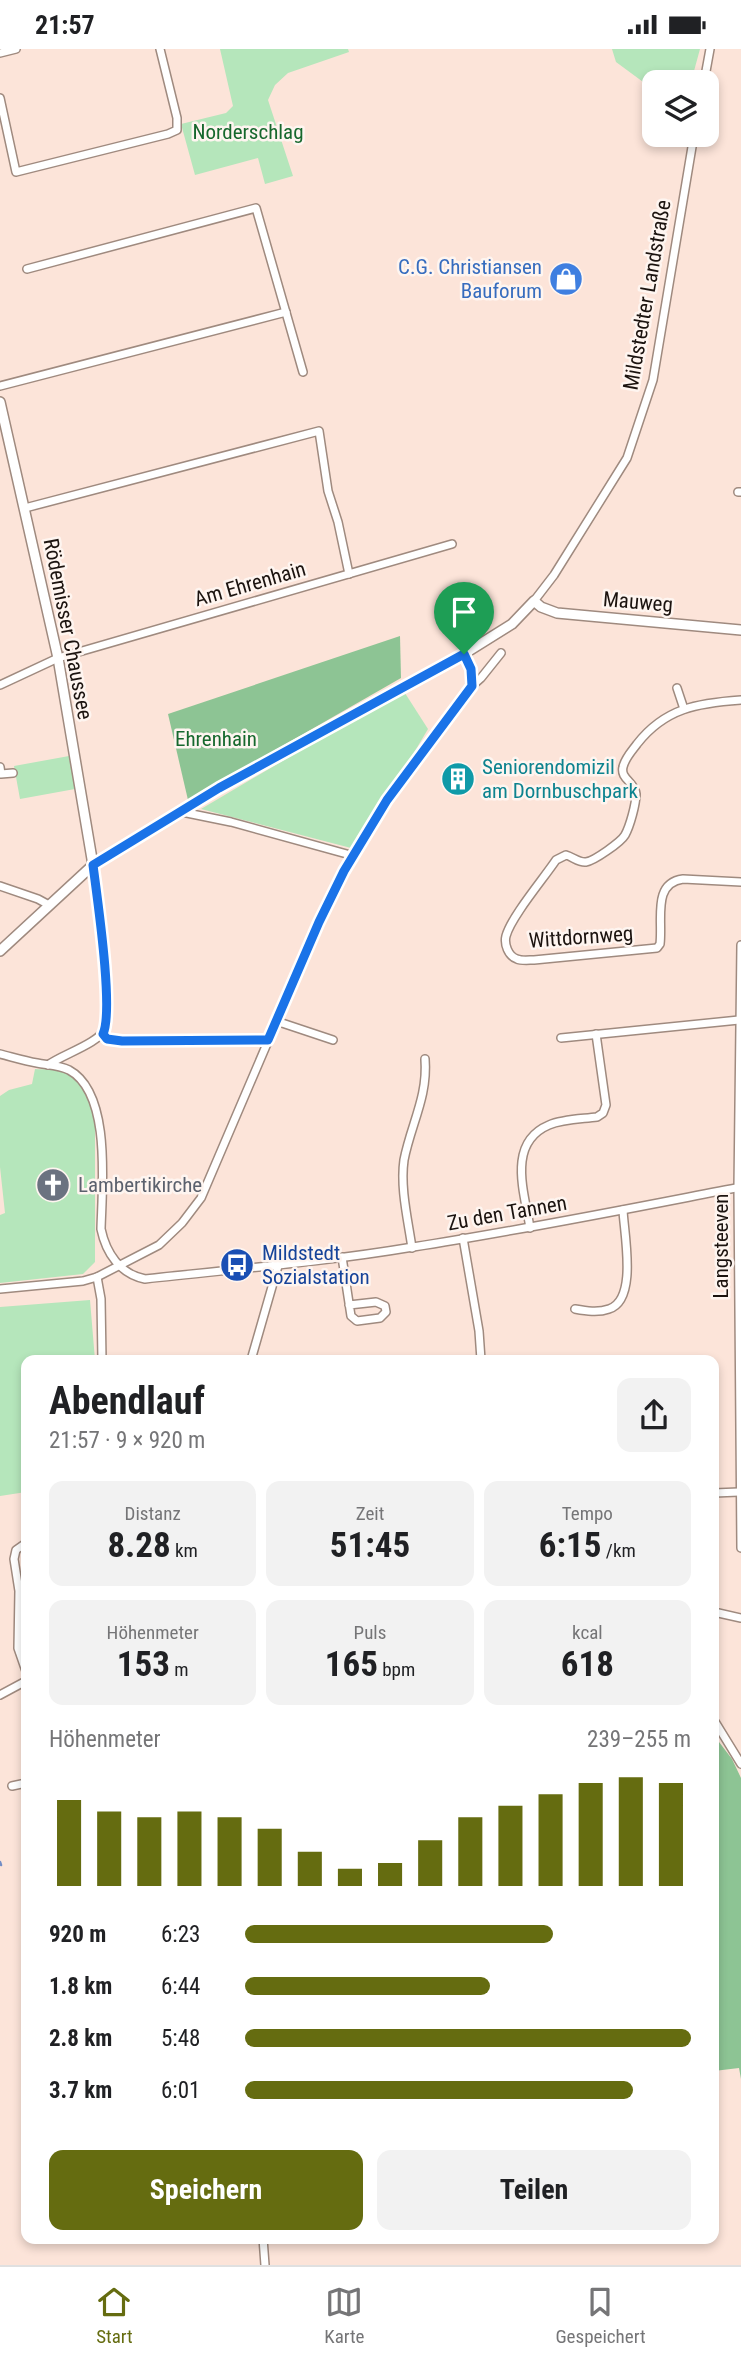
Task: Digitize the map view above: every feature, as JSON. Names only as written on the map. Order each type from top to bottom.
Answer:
[{"type":"street","points":[[0,53],[16,49]]},
{"type":"street","points":[[0,98],[16,172],[168,134],[177,130],[177,118],[160,49]]},
{"type":"street","points":[[706,70],[709,49]]},
{"type":"street","name":"Mildstedter Landstraße","points":[[534,601],[561,563],[626,458],[653,380],[692,147]]},
{"type":"street","points":[[27,269],[256,208],[303,372]]},
{"type":"street","points":[[0,386],[286,312]]},
{"type":"street","name":"Rödemisser Chaussee","points":[[0,402],[58,657],[93,865]]},
{"type":"street","points":[[25,508],[319,431],[328,491],[349,574]]},
{"type":"street","name":"Am Ehrenhain","points":[[0,685],[58,657],[452,544]]},
{"type":"street","points":[[0,951],[93,865],[219,788],[464,654],[512,624],[534,601]]},
{"type":"street","name":"Mauweg","points":[[534,601],[557,613],[741,630]]},
{"type":"street","points":[[0,1289],[82,1281],[97,1276],[159,1245],[182,1223],[201,1198],[319,922],[354,856],[387,800],[472,686],[501,653]]},
{"type":"street","points":[[464,654],[471,669],[472,686]]},
{"type":"street","points":[[677,688],[684,709]]},
{"type":"street","name":"Wittdornweg","points":[[741,700],[699,704],[664,719],[648,730],[625,760],[622,773],[633,785],[636,797],[626,834],[593,860],[584,863],[566,855],[556,860],[512,923],[505,937],[506,945],[509,953],[517,959],[534,960],[657,948],[660,944],[662,894],[666,886],[683,879],[741,882]]},
{"type":"street","points":[[0,767],[1,774],[13,773]]},
{"type":"street","points":[[182,812],[230,822],[354,856]]},
{"type":"street","points":[[48,1065],[103,1034],[106,1028],[104,957],[93,865]]},
{"type":"street","points":[[0,886],[49,905]]},
{"type":"street","name":"Langsteeven","points":[[741,945],[741,1548]]},
{"type":"street","points":[[561,1038],[739,1020]]},
{"type":"street","points":[[276,1021],[333,1040]]},
{"type":"street","points":[[103,1034],[107,1039],[122,1041],[268,1040]]},
{"type":"street","points":[[530,1228],[520,1169],[526,1144],[547,1126],[603,1114],[606,1105],[596,1034]]},
{"type":"street","points":[[0,1054],[66,1068],[77,1075],[90,1095],[97,1112],[100,1132],[101,1229],[108,1249],[120,1266]]},
{"type":"street","points":[[412,1248],[403,1177],[404,1161],[427,1079],[425,1059]]},
{"type":"street","name":"Zu den Tannen","points":[[120,1266],[131,1276],[145,1279],[278,1266],[412,1248],[530,1228],[739,1187]]},
{"type":"street","points":[[575,1309],[610,1309],[625,1292],[628,1277],[623,1210]]},
{"type":"street","points":[[463,1238],[481,1355]]},
{"type":"street","points":[[342,1257],[349,1305],[351,1316],[357,1321],[380,1318],[386,1312],[385,1306],[376,1303],[349,1305]]},
{"type":"street","points":[[252,1355],[278,1266]]},
{"type":"street","points":[[97,1276],[101,1299],[102,1355]]},
{"type":"street","points":[[719,1493],[739,1492]]},
{"type":"street","points":[[21,1546],[16,1550],[14,1559],[19,1591],[18,1648],[21,1657]]},
{"type":"street","points":[[719,1613],[741,1618]]},
{"type":"street","points":[[0,1695],[21,1684]]},
{"type":"street","points":[[719,1728],[741,1764]]},
{"type":"street","points":[[12,1786],[21,1784]]},
{"type":"street","points":[[263,2244],[265,2265]]},
{"type":"green space","name":"Norderschlag","points":[[220,49],[348,49],[349,52],[288,73],[275,85],[268,100],[293,176],[265,184],[258,158],[195,175],[181,124],[226,113],[233,106]]},
{"type":"green space","points":[[612,49],[700,49],[694,70],[642,70],[642,81],[616,62]]},
{"type":"green space","name":"Ehrenhain","points":[[400,636],[401,678],[188,800],[168,714]]},
{"type":"green space","points":[[403,690],[428,729],[399,778],[351,848],[201,809]]},
{"type":"green space","points":[[69,756],[75,789],[20,799],[14,766]]},
{"type":"green space","points":[[35,1069],[70,1074],[81,1084],[91,1105],[95,1119],[95,1262],[83,1274],[0,1283],[0,1215],[5,1213],[0,1167],[0,1096],[9,1090],[32,1084]]},
{"type":"green space","points":[[90,1300],[95,1355],[21,1355],[21,1493],[0,1496],[0,1307]]},
{"type":"green space","points":[[719,1742],[732,1759],[741,1778],[741,2079],[739,2068],[719,2070]]},
{"type":"place","name":"C.G. Christiansen Bauforum","points":[[566,279]]},
{"type":"place","name":"Seniorendomizil am Dornbuschpark","points":[[458,779]]},
{"type":"place","name":"Lambertikirche","points":[[53,1185]]},
{"type":"place","name":"Mildstedt Sozialstation","points":[[237,1265]]},
{"type":"route","points":[[464,654],[471,669],[472,686],[387,800],[344,871],[268,1040],[107,1039],[103,1034],[106,1028],[104,957],[93,865],[219,788],[464,654]]}]
